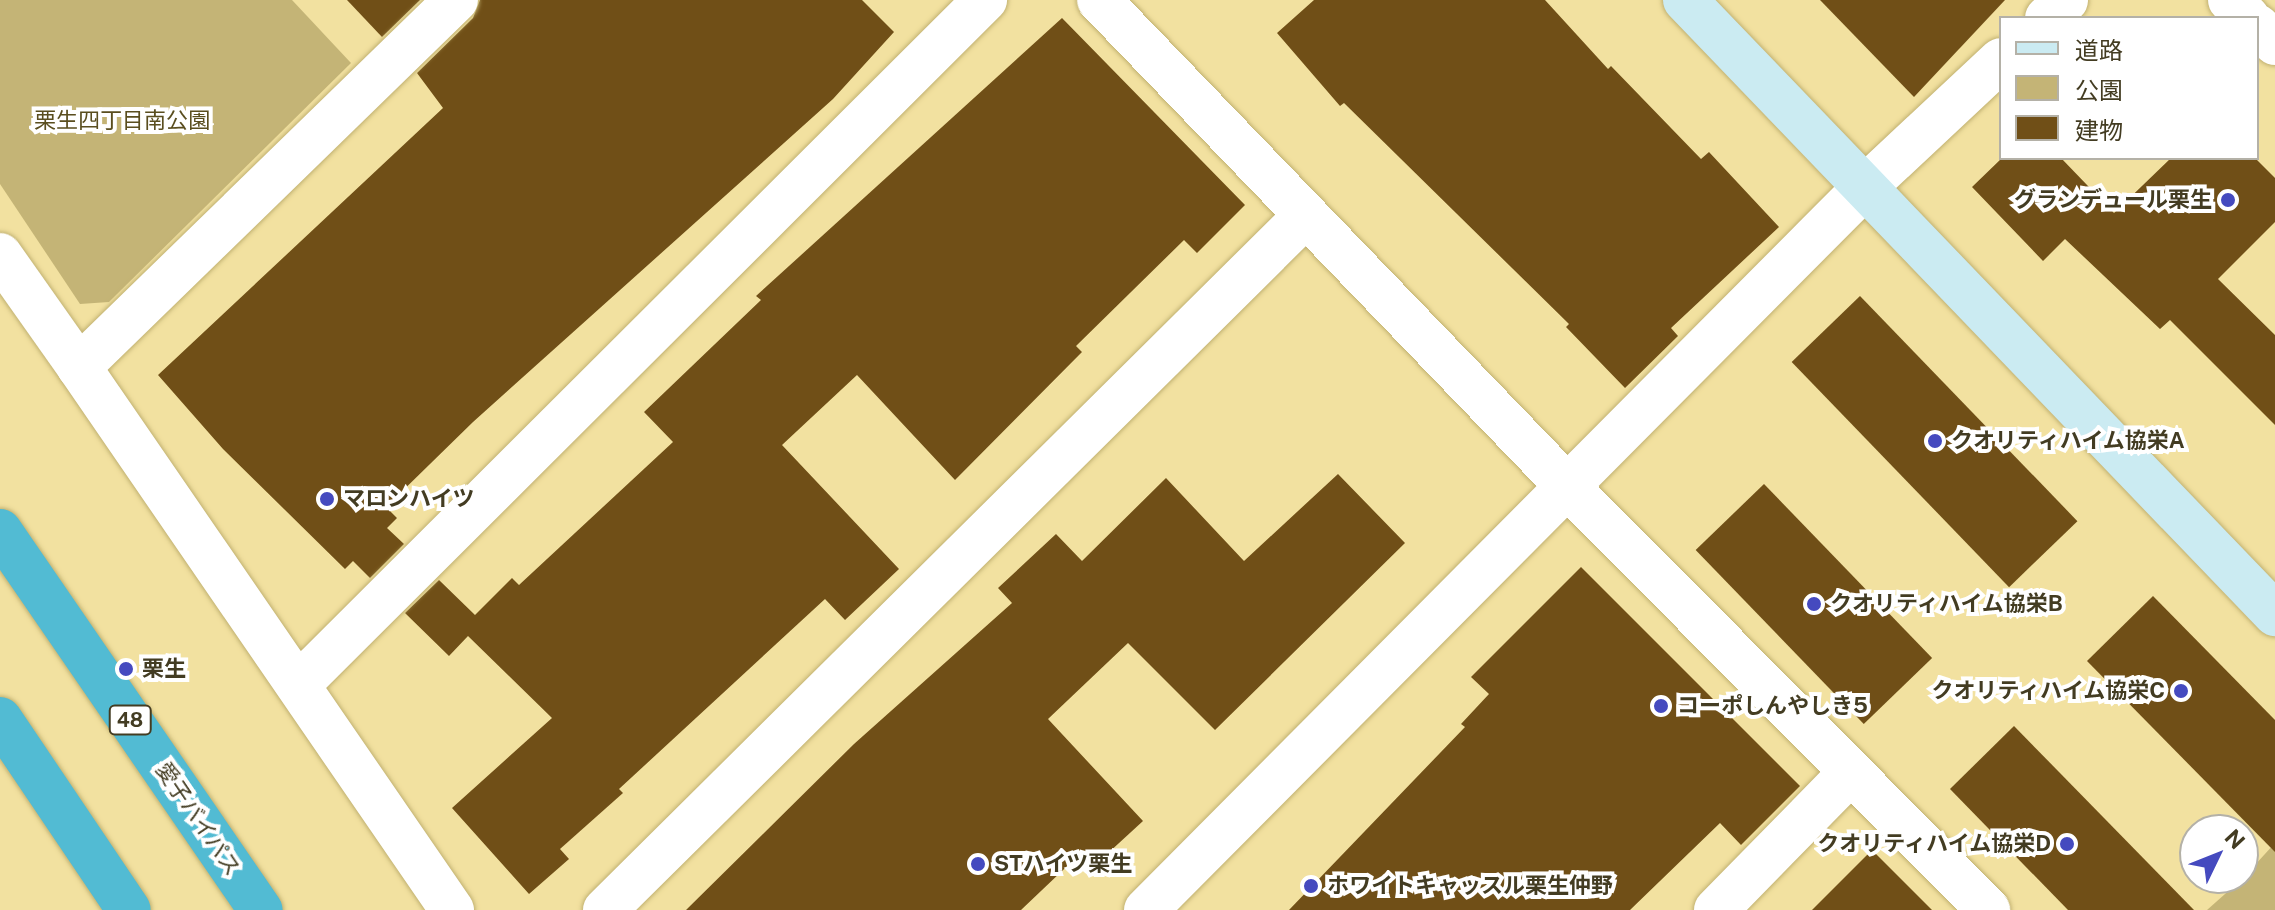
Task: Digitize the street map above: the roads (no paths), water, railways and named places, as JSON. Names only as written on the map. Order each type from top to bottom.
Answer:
[{"type":"highway","name":"愛子バイパス","points":[[0,531],[260,910]]},
{"type":"highway","points":[[0,719],[129,910]]},
{"type":"street","points":[[79,367],[456,0]]},
{"type":"street","points":[[299,684],[985,0]]},
{"type":"street","points":[[1099,0],[1569,488],[1849,774],[1988,910]]},
{"type":"street","points":[[1685,0],[2275,614]]},
{"type":"street","points":[[2049,16],[2066,0]]},
{"type":"street","points":[[2230,0],[2246,16]]},
{"type":"street","points":[[2259,28],[2275,43]]},
{"type":"street","points":[[1146,910],[1864,188],[1999,62]]},
{"type":"street","points":[[605,910],[1306,215]]},
{"type":"street","points":[[0,255],[299,684],[452,910]]},
{"type":"street","points":[[1716,910],[1849,774]]},
{"type":"place","name":"グランデュール栗生","points":[[2228,200]]},
{"type":"place","name":"クオリティハイム協栄A","points":[[1935,441]]},
{"type":"place","name":"マロンハイツ","points":[[327,499]]},
{"type":"place","name":"クオリティハイム協栄B","points":[[1814,604]]},
{"type":"place","name":"栗生","points":[[126,669]]},
{"type":"place","name":"クオリティハイム協栄C","points":[[2181,691]]},
{"type":"place","name":"コーポしんやしき5","points":[[1661,706]]},
{"type":"place","name":"クオリティハイム協栄D","points":[[2067,844]]},
{"type":"place","name":"STハイツ栗生","points":[[978,864]]},
{"type":"place","name":"ホワイトキャッスル栗生仲野","points":[[1311,886]]},
{"type":"park label","name":"栗生四丁目南公園","points":[[122,121]]}]
